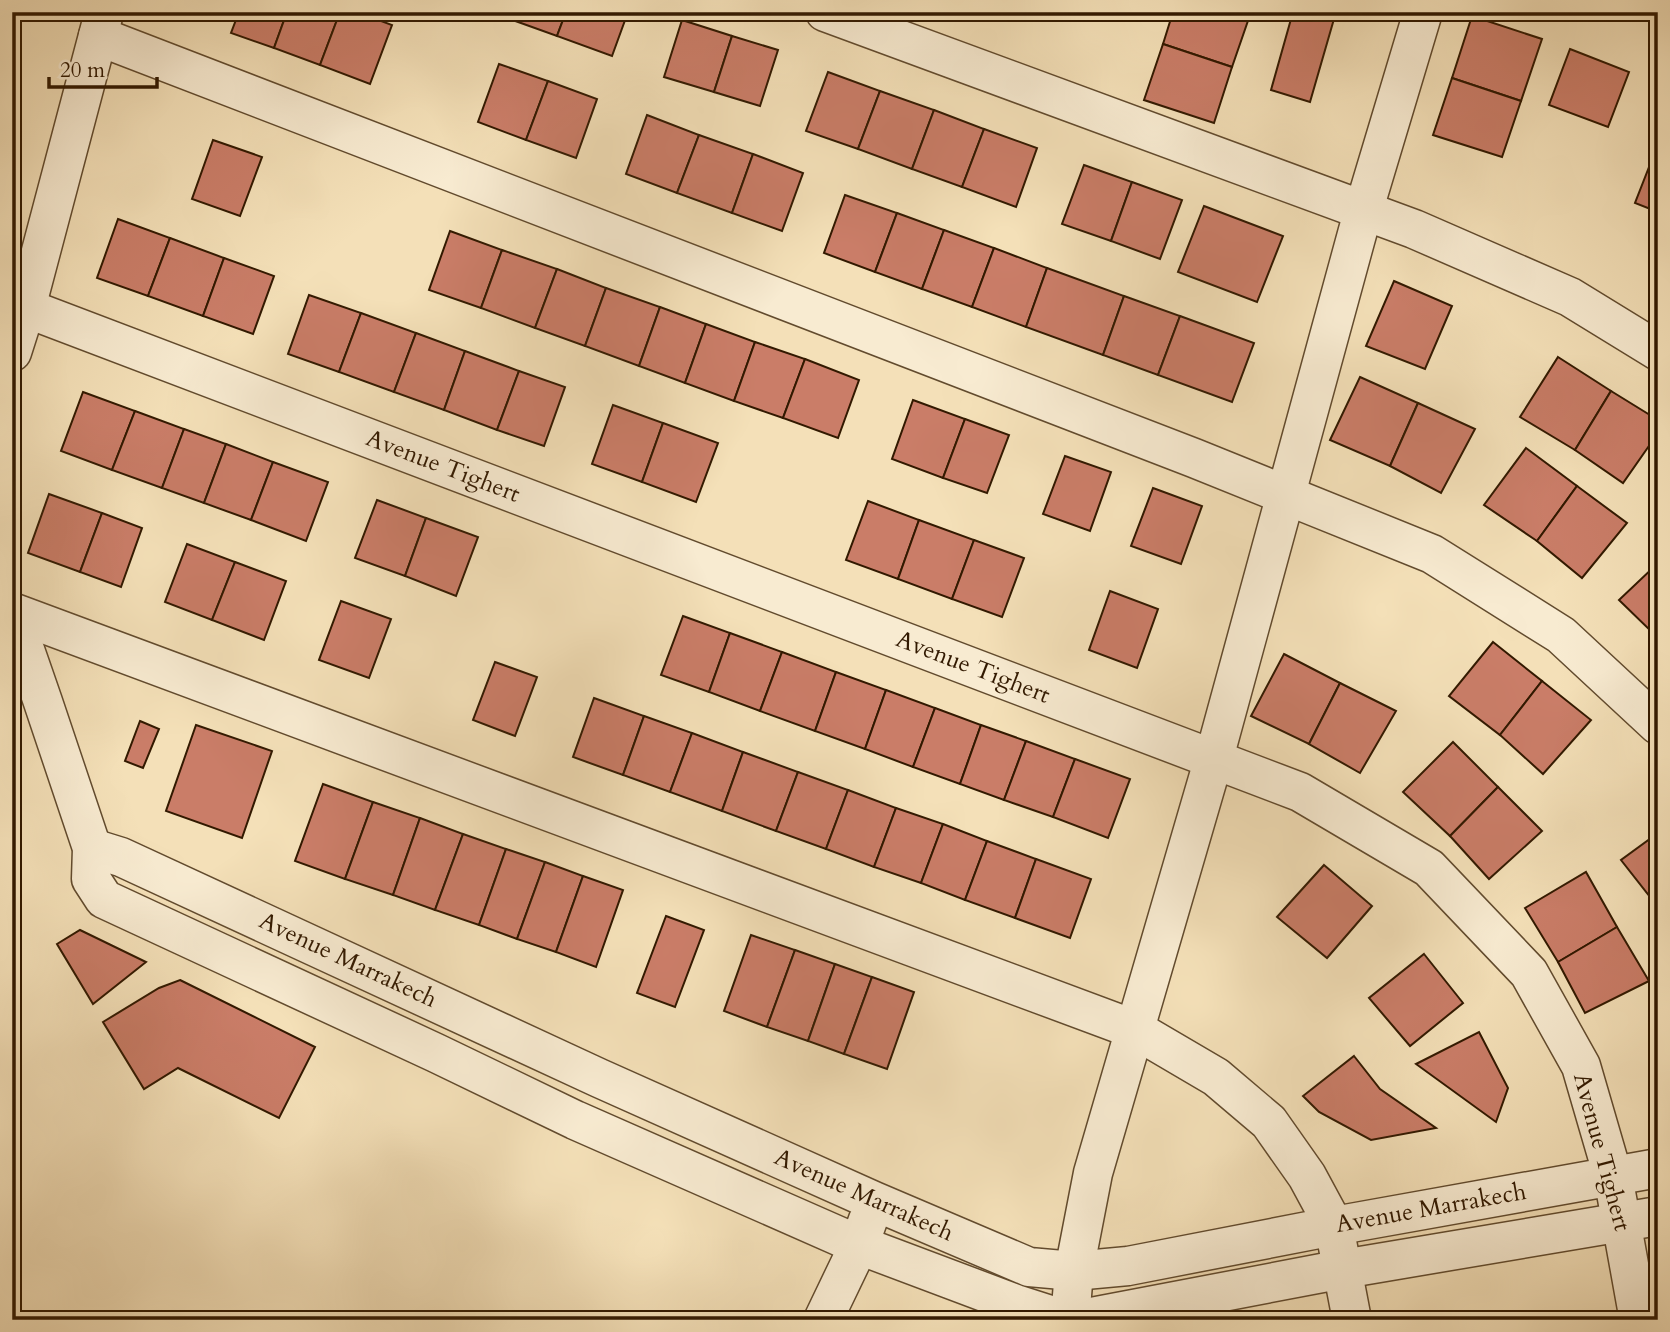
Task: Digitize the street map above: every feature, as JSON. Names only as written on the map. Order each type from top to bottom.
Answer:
[{"type":"street","points":[[825,12],[1413,229],[1570,297],[1658,351]]},
{"type":"street","points":[[1068,1320],[1074,1271],[1093,1173],[1214,758],[1363,212],[1423,12]]},
{"type":"street","points":[[12,352],[26,309],[101,24],[1432,554],[1561,635],[1658,725]]},
{"type":"street","name":"Avenue Tighert","points":[[26,309],[1300,792],[1429,868],[1529,973],[1581,1066],[1613,1176],[1640,1219],[1639,1320]]},
{"type":"street","points":[[12,612],[1136,1030],[1216,1077],[1269,1122],[1307,1176],[1334,1226],[1352,1320]]},
{"type":"street","points":[[12,635],[25,650],[92,848]]},
{"type":"street","name":"Avenue Marrakech","points":[[1068,1320],[1016,1304],[859,1245],[575,1120],[104,900],[92,879],[92,848],[121,857],[449,1006],[599,1078],[1029,1267],[1074,1271],[1128,1266],[1658,1168]]},
{"type":"street","points":[[436,1053],[449,1006]]},
{"type":"street","points":[[575,1120],[599,1078]]},
{"type":"street","points":[[823,1320],[859,1245],[874,1201]]},
{"type":"street","name":"Avenue Marrakech","points":[[1076,1320],[1343,1269],[1640,1219]]},
{"type":"building","points":[[239,12],[287,12],[274,48],[231,33]]},
{"type":"building","points":[[287,12],[340,12],[320,65],[274,48]]},
{"type":"building","points":[[340,12],[357,12],[392,25],[370,84],[320,65]]},
{"type":"building","points":[[510,12],[566,12],[557,36],[507,18]]},
{"type":"building","points":[[566,12],[628,12],[612,56],[557,36]]},
{"type":"building","points":[[1173,12],[1251,12],[1232,67],[1163,44]]},
{"type":"building","points":[[1293,12],[1336,12],[1310,102],[1271,90]]},
{"type":"building","points":[[1472,16],[1542,39],[1521,101],[1452,78]]},
{"type":"building","points":[[682,20],[732,36],[714,92],[664,77]]},
{"type":"building","points":[[732,36],[778,50],[760,106],[714,92]]},
{"type":"building","points":[[1163,44],[1232,67],[1214,123],[1144,100]]},
{"type":"building","points":[[1570,49],[1629,72],[1608,127],[1549,105]]},
{"type":"building","points":[[499,64],[548,81],[526,140],[478,122]]},
{"type":"building","points":[[828,72],[880,91],[858,149],[806,131]]},
{"type":"building","points":[[1452,78],[1521,101],[1502,157],[1433,135]]},
{"type":"building","points":[[548,81],[597,99],[576,158],[526,140]]},
{"type":"building","points":[[880,91],[934,110],[912,169],[858,149]]},
{"type":"building","points":[[934,110],[984,129],[962,187],[912,169]]},
{"type":"building","points":[[647,115],[699,135],[677,193],[626,174]]},
{"type":"building","points":[[984,129],[1037,148],[1016,207],[962,187]]},
{"type":"building","points":[[699,135],[753,154],[732,213],[677,193]]},
{"type":"building","points":[[213,140],[262,157],[240,216],[192,199]]},
{"type":"building","points":[[1658,144],[1658,212],[1635,203]]},
{"type":"building","points":[[753,154],[803,173],[782,231],[732,213]]},
{"type":"building","points":[[1084,165],[1132,182],[1111,241],[1062,224]]},
{"type":"building","points":[[1132,182],[1182,200],[1160,259],[1111,241]]},
{"type":"building","points":[[845,195],[897,213],[875,272],[824,253]]},
{"type":"building","points":[[1204,206],[1283,236],[1257,302],[1178,272]]},
{"type":"building","points":[[897,213],[944,230],[922,289],[875,272]]},
{"type":"building","points":[[118,219],[170,238],[148,296],[97,278]]},
{"type":"building","points":[[944,230],[994,248],[972,307],[922,289]]},
{"type":"building","points":[[450,231],[502,250],[481,308],[429,290]]},
{"type":"building","points":[[170,238],[224,258],[203,316],[148,296]]},
{"type":"building","points":[[994,248],[1047,268],[1026,327],[972,307]]},
{"type":"building","points":[[502,250],[557,269],[535,328],[481,308]]},
{"type":"building","points":[[224,258],[274,276],[253,334],[203,316]]},
{"type":"building","points":[[1047,268],[1124,296],[1103,355],[1026,327]]},
{"type":"building","points":[[557,269],[606,288],[585,346],[535,328]]},
{"type":"building","points":[[1394,281],[1452,306],[1425,369],[1366,346]]},
{"type":"building","points":[[606,288],[660,307],[639,366],[585,346]]},
{"type":"building","points":[[309,295],[361,313],[339,372],[288,354]]},
{"type":"building","points":[[1124,296],[1180,316],[1158,375],[1103,355]]},
{"type":"building","points":[[660,307],[706,324],[685,383],[639,366]]},
{"type":"building","points":[[361,313],[416,333],[394,392],[339,372]]},
{"type":"building","points":[[1180,316],[1254,343],[1232,402],[1158,375]]},
{"type":"building","points":[[706,324],[755,342],[734,401],[685,383]]},
{"type":"building","points":[[416,333],[465,351],[444,410],[394,392]]},
{"type":"building","points":[[755,342],[805,359],[783,418],[734,401]]},
{"type":"building","points":[[465,351],[519,371],[497,430],[444,410]]},
{"type":"building","points":[[1558,357],[1611,391],[1575,450],[1520,417]]},
{"type":"building","points":[[805,359],[859,380],[838,438],[783,418]]},
{"type":"building","points":[[519,371],[565,387],[544,446],[497,430]]},
{"type":"building","points":[[1360,377],[1418,403],[1390,466],[1330,440]]},
{"type":"building","points":[[1611,391],[1658,420],[1658,433],[1623,483],[1575,450]]},
{"type":"building","points":[[83,392],[135,411],[112,470],[61,451]]},
{"type":"building","points":[[913,400],[965,419],[943,478],[892,459]]},
{"type":"building","points":[[1418,403],[1475,429],[1441,493],[1390,466]]},
{"type":"building","points":[[613,405],[663,423],[642,482],[592,464]]},
{"type":"building","points":[[135,411],[184,429],[162,488],[112,470]]},
{"type":"building","points":[[965,419],[1009,435],[987,493],[943,478]]},
{"type":"building","points":[[663,423],[718,443],[696,502],[642,482]]},
{"type":"building","points":[[184,429],[226,444],[204,503],[162,488]]},
{"type":"building","points":[[226,444],[273,462],[251,520],[204,503]]},
{"type":"building","points":[[1526,448],[1577,486],[1537,541],[1484,505]]},
{"type":"building","points":[[1065,456],[1111,472],[1090,531],[1043,514]]},
{"type":"building","points":[[273,462],[328,482],[306,541],[251,520]]},
{"type":"building","points":[[1577,486],[1627,523],[1582,578],[1537,541]]},
{"type":"building","points":[[1153,488],[1202,506],[1181,564],[1131,546]]},
{"type":"building","points":[[49,494],[102,513],[80,572],[28,553]]},
{"type":"building","points":[[377,500],[426,518],[405,576],[355,558]]},
{"type":"building","points":[[868,501],[919,520],[898,579],[846,560]]},
{"type":"building","points":[[102,513],[142,528],[121,587],[80,572]]},
{"type":"building","points":[[426,518],[478,537],[456,596],[405,576]]},
{"type":"building","points":[[919,520],[974,540],[952,599],[898,579]]},
{"type":"building","points":[[974,540],[1024,558],[1002,617],[952,599]]},
{"type":"building","points":[[187,544],[235,562],[212,620],[165,602]]},
{"type":"building","points":[[235,562],[286,581],[264,640],[212,620]]},
{"type":"building","points":[[1658,563],[1658,638],[1619,600]]},
{"type":"building","points":[[1110,591],[1158,609],[1137,668],[1089,650]]},
{"type":"building","points":[[341,601],[391,619],[369,678],[319,660]]},
{"type":"building","points":[[683,616],[730,633],[709,692],[661,675]]},
{"type":"building","points":[[730,633],[782,652],[760,711],[709,692]]},
{"type":"building","points":[[1493,642],[1542,681],[1500,735],[1449,696]]},
{"type":"building","points":[[782,652],[836,672],[815,731],[760,711]]},
{"type":"building","points":[[1284,654],[1340,683],[1309,744],[1251,716]]},
{"type":"building","points":[[495,662],[537,677],[515,736],[473,720]]},
{"type":"building","points":[[836,672],[886,690],[865,749],[815,731]]},
{"type":"building","points":[[1542,681],[1591,720],[1543,774],[1500,735]]},
{"type":"building","points":[[1340,683],[1396,711],[1360,773],[1309,744]]},
{"type":"building","points":[[886,690],[935,708],[913,767],[865,749]]},
{"type":"building","points":[[594,698],[644,716],[623,775],[573,757]]},
{"type":"building","points":[[935,708],[981,725],[960,784],[913,767]]},
{"type":"building","points":[[644,716],[692,733],[670,792],[623,775]]},
{"type":"building","points":[[140,721],[159,729],[143,768],[125,761]]},
{"type":"building","points":[[196,725],[272,751],[242,838],[166,811]]},
{"type":"building","points":[[981,725],[1026,741],[1004,800],[960,784]]},
{"type":"building","points":[[692,733],[743,752],[722,811],[670,792]]},
{"type":"building","points":[[1026,741],[1075,759],[1053,817],[1004,800]]},
{"type":"building","points":[[1453,742],[1498,787],[1450,836],[1403,792]]},
{"type":"building","points":[[743,752],[798,772],[776,831],[722,811]]},
{"type":"building","points":[[1075,759],[1130,779],[1108,838],[1053,817]]},
{"type":"building","points":[[798,772],[848,790],[826,849],[776,831]]},
{"type":"building","points":[[323,784],[373,802],[345,879],[295,861]]},
{"type":"building","points":[[1498,787],[1542,831],[1489,879],[1450,836]]},
{"type":"building","points":[[848,790],[896,808],[874,867],[826,849]]},
{"type":"building","points":[[373,802],[420,818],[393,895],[345,879]]},
{"type":"building","points":[[896,808],[943,824],[921,883],[874,867]]},
{"type":"building","points":[[420,818],[463,834],[435,910],[393,895]]},
{"type":"building","points":[[943,824],[987,841],[965,900],[921,883]]},
{"type":"building","points":[[1658,833],[1658,907],[1621,860]]},
{"type":"building","points":[[463,834],[506,849],[479,925],[435,910]]},
{"type":"building","points":[[987,841],[1036,859],[1015,918],[965,900]]},
{"type":"building","points":[[506,849],[545,862],[517,939],[479,925]]},
{"type":"building","points":[[1036,859],[1091,879],[1070,938],[1015,918]]},
{"type":"building","points":[[545,862],[583,876],[556,952],[517,939]]},
{"type":"building","points":[[1324,865],[1372,906],[1327,958],[1277,917]]},
{"type":"building","points":[[1586,872],[1617,927],[1558,962],[1525,908]]},
{"type":"building","points":[[583,876],[623,890],[596,967],[556,952]]},
{"type":"building","points":[[666,916],[704,930],[675,1007],[637,993]]},
{"type":"building","points":[[1617,927],[1649,981],[1585,1013],[1558,962]]},
{"type":"building","points":[[80,930],[146,962],[93,1004],[57,944]]},
{"type":"building","points":[[751,935],[795,950],[767,1027],[724,1011]]},
{"type":"building","points":[[795,950],[835,964],[808,1041],[767,1027]]},
{"type":"building","points":[[1424,954],[1463,1003],[1410,1046],[1369,998]]},
{"type":"building","points":[[835,964],[872,977],[844,1054],[808,1041]]},
{"type":"building","points":[[872,977],[914,992],[887,1069],[844,1054]]},
{"type":"building","points":[[180,980],[315,1047],[279,1118],[178,1068],[144,1089],[103,1022],[159,988]]},
{"type":"building","points":[[1479,1032],[1508,1088],[1496,1122],[1416,1064]]},
{"type":"building","points":[[1354,1056],[1380,1089],[1436,1128],[1371,1140],[1319,1112],[1303,1096]]}]
